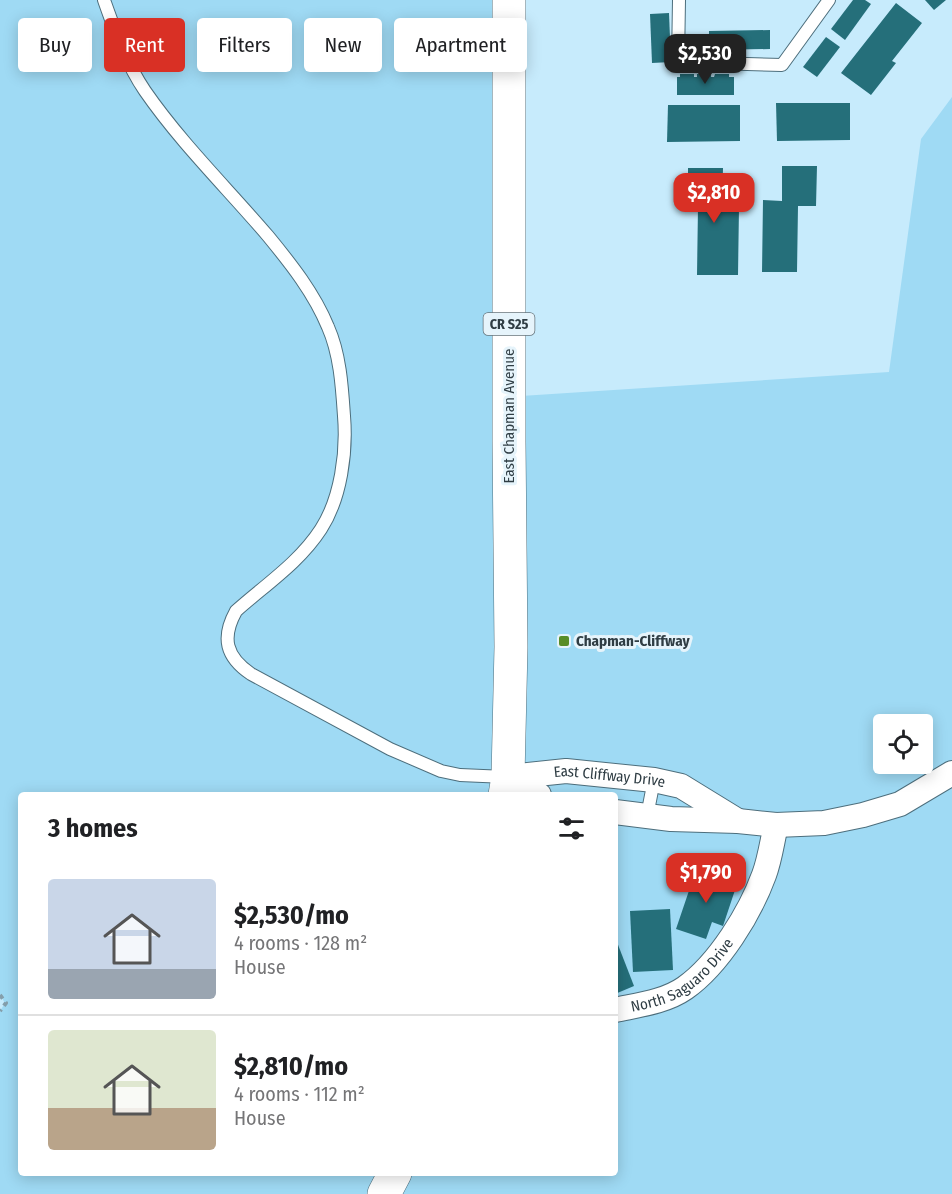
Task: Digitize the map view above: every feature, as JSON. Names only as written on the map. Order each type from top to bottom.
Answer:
[{"type":"main road","name":"East Chapman Avenue","points":[[506,786],[511,647],[509,0]]},
{"type":"main road","points":[[384,1194],[393,1176]]},
{"type":"street","name":"East Cliffway Drive","points":[[506,786],[566,771],[654,780],[681,786],[738,821]]},
{"type":"street","name":"East Cliffway Drive","points":[[618,812],[776,825],[824,823],[900,804],[952,773]]},
{"type":"street","name":"East Cliffway Drive","points":[[506,786],[528,792]]},
{"type":"street","name":"North Saguaro Drive","points":[[618,1009],[652,1003],[685,989],[714,961],[733,937],[764,875],[776,825]]},
{"type":"lane","points":[[104,0],[121,48],[144,89],[188,145],[300,276],[329,328],[337,356],[345,430],[337,490],[329,514],[320,530],[290,565],[236,611],[228,634],[231,657],[251,674],[390,749],[441,771],[506,786]]},
{"type":"lane","points":[[679,0],[678,62],[782,65],[829,0]]},
{"type":"lane","points":[[647,816],[654,780]]},
{"type":"path","points":[[0,995],[6,1003],[0,1011]]},
{"type":"shaded area","points":[[0,0],[514,0],[514,18],[394,18],[394,72],[515,72],[521,396],[889,372],[921,139],[952,97],[952,1194],[0,1194],[0,1011],[5,1003],[0,995]]},
{"type":"building","points":[[853,0],[865,0],[871,4],[845,40],[831,29]]},
{"type":"building","points":[[925,0],[946,0],[934,10]]},
{"type":"building","points":[[896,3],[922,23],[892,61],[896,63],[871,95],[841,73]]},
{"type":"building","points":[[669,13],[671,62],[652,63],[650,14]]},
{"type":"building","points":[[770,30],[770,49],[709,50],[709,31]]},
{"type":"building","points":[[826,37],[840,47],[817,77],[803,67]]},
{"type":"building","points":[[680,74],[694,74],[694,77],[697,77],[697,74],[711,74],[711,77],[714,77],[715,74],[729,74],[729,77],[734,77],[734,95],[677,95],[677,77],[680,77]]},
{"type":"building","points":[[776,103],[850,103],[850,140],[777,141]]},
{"type":"building","points":[[668,105],[740,105],[740,141],[667,142]]},
{"type":"building","points":[[782,166],[817,166],[816,206],[798,206],[797,272],[762,272],[763,200],[782,201]]},
{"type":"building","points":[[688,168],[723,168],[722,207],[739,207],[738,275],[697,275],[698,207],[688,206]]},
{"type":"building","points":[[696,870],[737,884],[723,926],[712,922],[706,939],[676,929]]},
{"type":"building","points":[[670,909],[673,970],[633,972],[630,911]]},
{"type":"building","points":[[618,945],[634,986],[618,993]]},
{"type":"place","name":"Chapman-Cliffway","points":[[564,641]]}]
